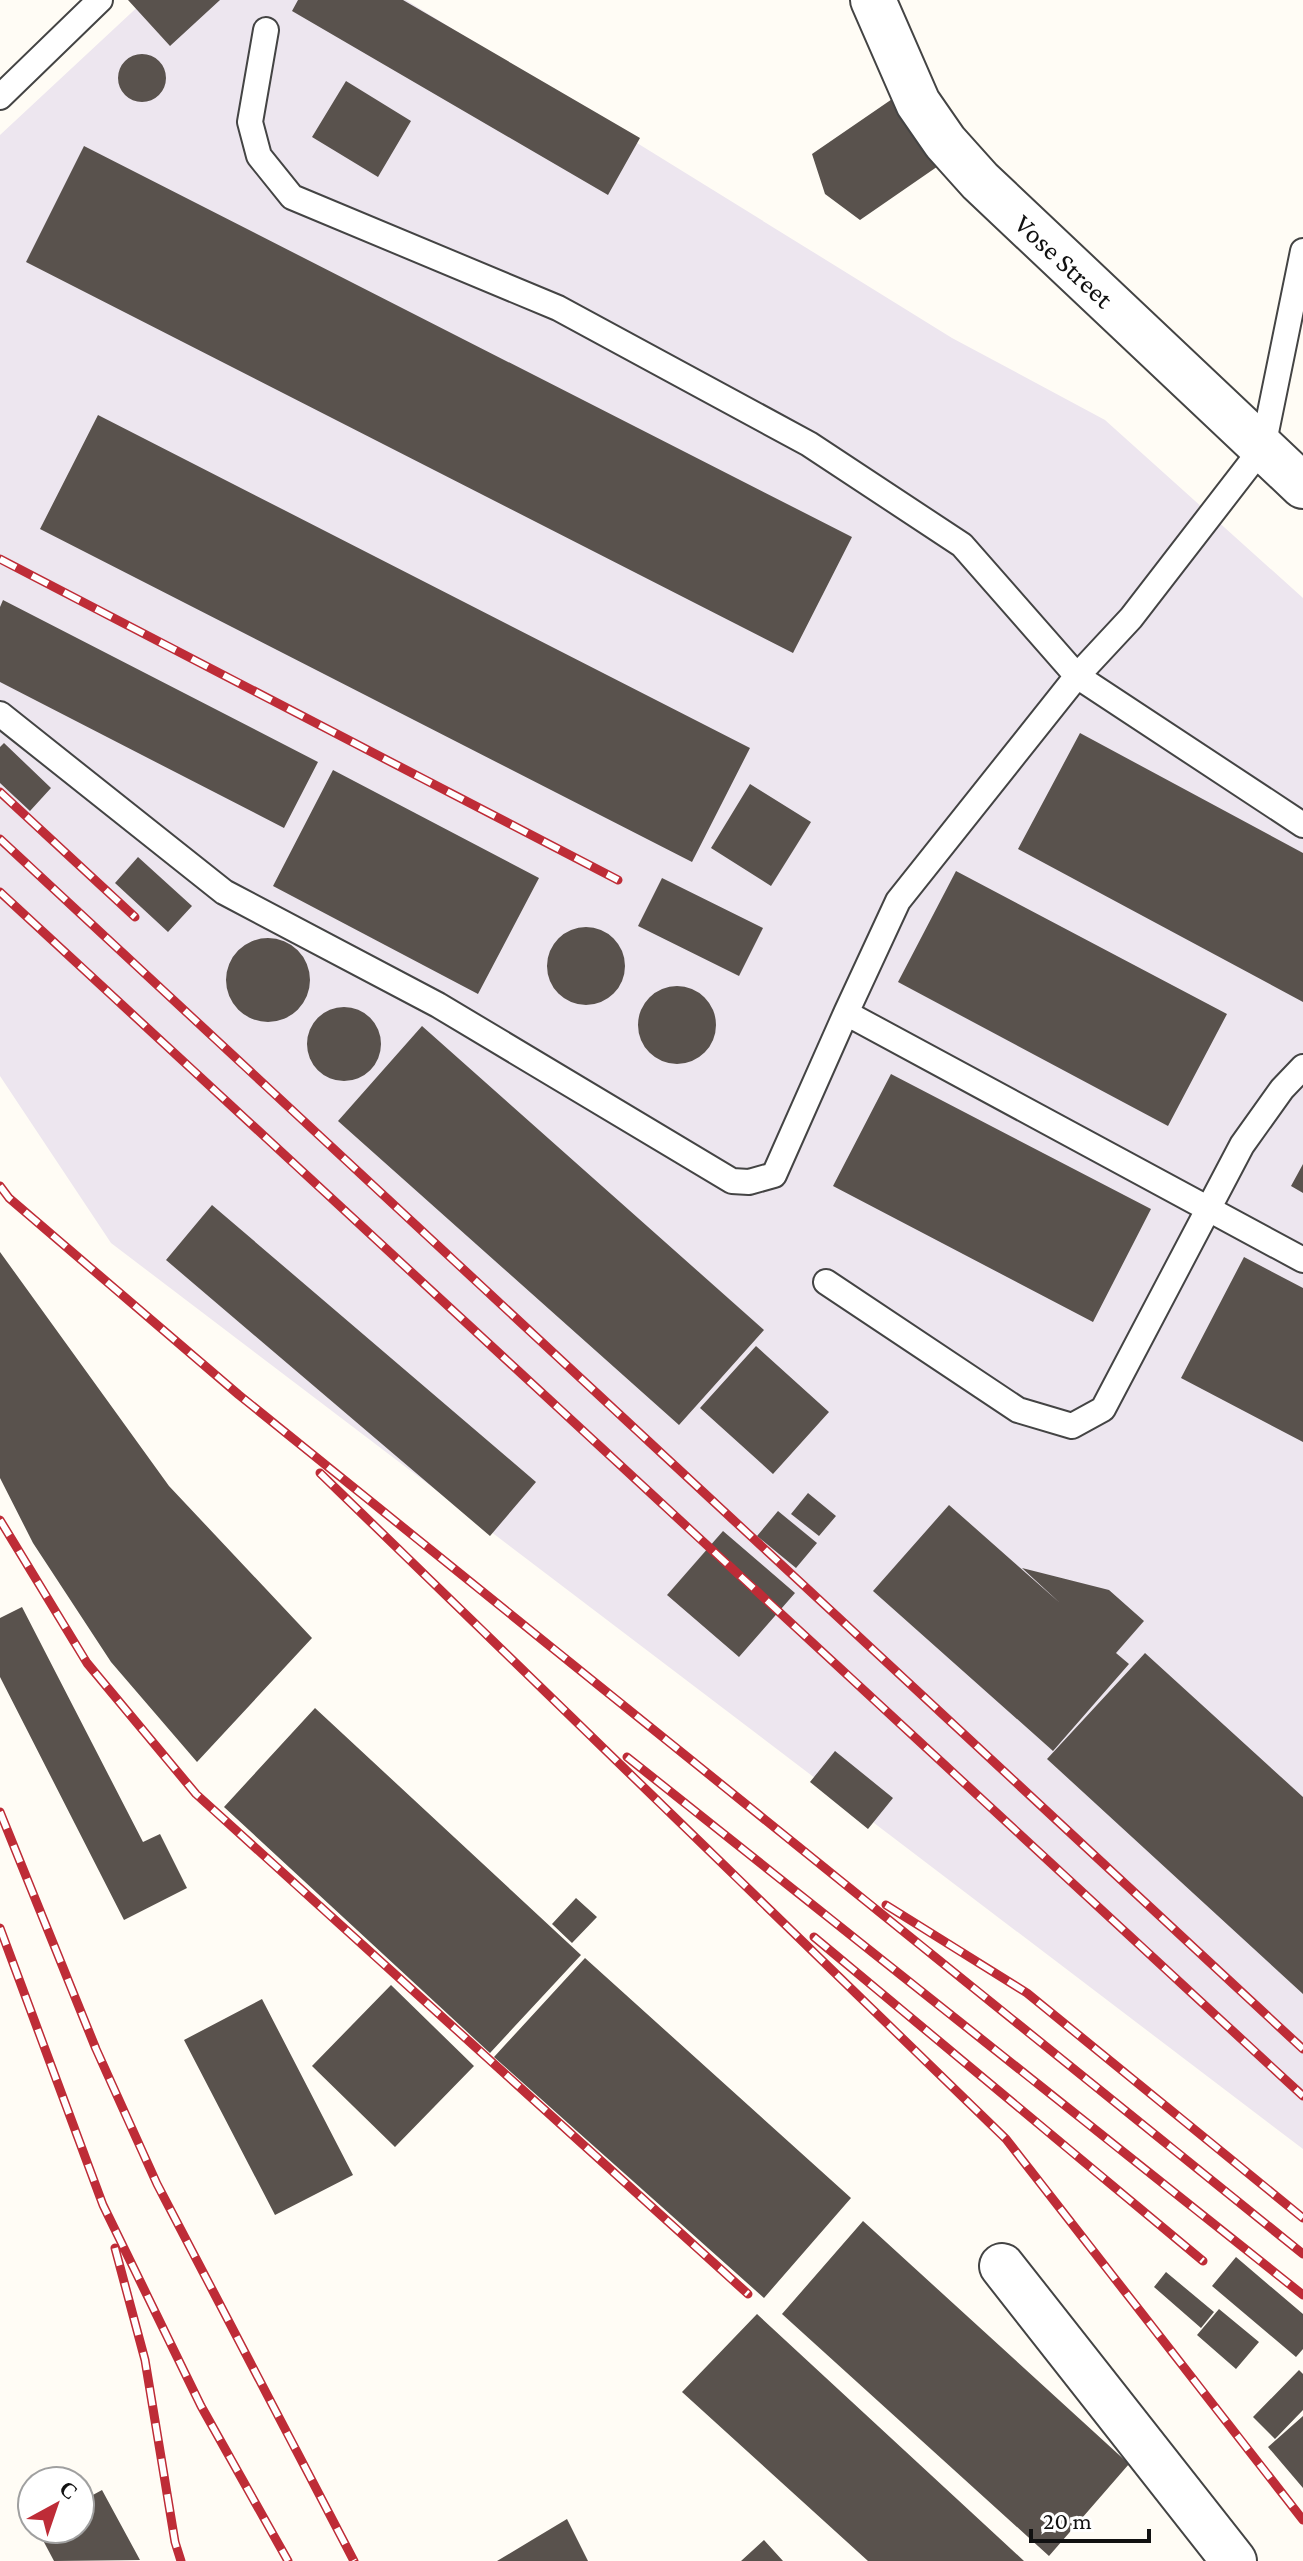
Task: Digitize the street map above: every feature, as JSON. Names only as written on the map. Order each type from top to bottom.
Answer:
[{"type":"street","name":"Vose Street","points":[[873,0],[918,103],[945,142],[980,181],[1303,486]]},
{"type":"street","points":[[1002,2266],[1234,2561]]},
{"type":"lane","points":[[0,97],[100,0]]},
{"type":"lane","points":[[266,30],[250,122],[259,156],[292,197],[558,308],[809,444],[962,545],[1077,676],[1303,825]]},
{"type":"lane","points":[[0,714],[224,892],[438,1005],[732,1181],[749,1182],[774,1175],[898,901],[1077,676],[1131,618],[1263,447],[1303,251]]},
{"type":"lane","points":[[846,1013],[1303,1260]]},
{"type":"lane","points":[[826,1282],[1018,1410],[1072,1426],[1103,1409],[1242,1145],[1282,1089],[1303,1067]]},
{"type":"shaded area","points":[[145,0],[406,0],[952,338],[1105,420],[1303,598],[1303,2149],[111,1243],[0,1076],[0,135]]},
{"type":"building","points":[[128,0],[220,0],[170,46]]},
{"type":"building","points":[[298,0],[403,0],[640,138],[608,195],[292,11]]},
{"type":"building","points":[[142,54],[159,61],[166,78],[159,95],[142,102],[125,95],[118,78],[125,61]]},
{"type":"building","points":[[346,81],[411,121],[378,177],[312,137]]},
{"type":"building","points":[[898,95],[944,162],[860,220],[825,194],[812,154]]},
{"type":"building","points":[[84,146],[852,537],[793,653],[26,262]]},
{"type":"building","points":[[98,415],[750,748],[692,862],[40,529]]},
{"type":"building","points":[[3,600],[318,762],[284,828],[0,682],[0,607]]},
{"type":"building","points":[[1080,733],[1303,853],[1303,1002],[1018,849]]},
{"type":"building","points":[[4,743],[51,788],[30,811],[0,783],[0,747]]},
{"type":"building","points":[[333,770],[539,878],[478,994],[273,886]]},
{"type":"building","points":[[750,784],[811,822],[771,886],[711,848]]},
{"type":"building","points":[[138,857],[192,906],[168,932],[115,883]]},
{"type":"building","points":[[956,871],[1227,1014],[1168,1126],[898,982]]},
{"type":"building","points":[[662,878],[763,928],[739,976],[638,926]]},
{"type":"building","points":[[586,927],[601,930],[614,938],[622,951],[625,966],[622,981],[614,994],[601,1002],[586,1005],[571,1002],[558,994],[550,981],[547,966],[550,951],[558,938],[571,930]]},
{"type":"building","points":[[268,938],[284,941],[298,950],[307,964],[310,980],[307,996],[298,1010],[284,1019],[268,1022],[252,1019],[238,1010],[229,996],[226,980],[229,964],[238,950],[252,941]]},
{"type":"building","points":[[677,986],[692,989],[709,1003],[716,1025],[713,1040],[699,1057],[677,1064],[662,1061],[645,1047],[638,1025],[641,1010],[655,993]]},
{"type":"building","points":[[344,1007],[358,1010],[370,1018],[378,1030],[381,1044],[378,1058],[370,1070],[358,1078],[344,1081],[330,1078],[318,1070],[310,1058],[307,1044],[310,1030],[318,1018],[330,1010]]},
{"type":"building","points":[[422,1026],[764,1330],[679,1425],[338,1121]]},
{"type":"building","points":[[891,1074],[1151,1209],[1093,1322],[833,1186]]},
{"type":"building","points":[[1303,1164],[1303,1193],[1291,1186]]},
{"type":"building","points":[[212,1205],[536,1482],[490,1536],[166,1260]]},
{"type":"building","points":[[0,1252],[169,1486],[312,1638],[197,1762],[111,1662],[33,1543],[0,1478]]},
{"type":"building","points":[[1244,1257],[1303,1288],[1303,1442],[1181,1378]]},
{"type":"building","points":[[756,1346],[829,1412],[773,1474],[700,1408]]},
{"type":"building","points":[[808,1493],[836,1516],[819,1536],[791,1514]]},
{"type":"building","points":[[949,1505],[1060,1603],[1022,1568],[1109,1590],[1144,1621],[1116,1653],[1129,1664],[1053,1751],[873,1591]]},
{"type":"building","points":[[778,1511],[817,1543],[796,1568],[757,1536]]},
{"type":"building","points":[[723,1531],[795,1593],[739,1657],[667,1595]]},
{"type":"building","points":[[22,1607],[143,1842],[160,1834],[187,1888],[124,1920],[0,1677],[0,1618]]},
{"type":"building","points":[[1145,1653],[1303,1797],[1303,1994],[1047,1759]]},
{"type":"building","points":[[315,1708],[581,1955],[490,2053],[224,1807]]},
{"type":"building","points":[[835,1751],[893,1798],[868,1829],[810,1782]]},
{"type":"building","points":[[576,1898],[597,1917],[572,1943],[552,1924]]},
{"type":"building","points":[[585,1958],[851,2198],[764,2298],[494,2057]]},
{"type":"building","points":[[391,1985],[474,2066],[395,2147],[312,2066]]},
{"type":"building","points":[[262,1999],[353,2175],[275,2215],[184,2040]]},
{"type":"building","points":[[863,2221],[1129,2464],[1049,2556],[782,2314]]},
{"type":"building","points":[[1236,2257],[1303,2314],[1303,2349],[1296,2357],[1212,2286]]},
{"type":"building","points":[[1166,2272],[1214,2312],[1201,2328],[1154,2287]]},
{"type":"building","points":[[1219,2309],[1259,2342],[1236,2369],[1197,2335]]},
{"type":"building","points":[[757,2314],[1024,2561],[868,2561],[682,2392]]},
{"type":"building","points":[[1299,2370],[1303,2374],[1303,2410],[1275,2439],[1253,2417]]},
{"type":"building","points":[[1303,2416],[1303,2488],[1268,2447]]},
{"type":"building","points":[[102,2490],[140,2560],[54,2561],[46,2545],[96,2545],[96,2493]]},
{"type":"building","points":[[567,2519],[588,2561],[497,2561]]},
{"type":"building","points":[[764,2540],[783,2561],[741,2561]]},
{"type":"railway","points":[[0,559],[618,880]]},
{"type":"railway","points":[[0,792],[135,917]]},
{"type":"railway","points":[[0,839],[1303,2049]]},
{"type":"railway","points":[[0,892],[1303,2096]]},
{"type":"railway","points":[[0,1186],[9,1198],[239,1395],[1303,2254]]},
{"type":"railway","points":[[320,1473],[1006,2139],[1303,2520]]},
{"type":"railway","points":[[0,1520],[87,1663],[196,1794],[748,2294]]},
{"type":"railway","points":[[627,1757],[1303,2295]]},
{"type":"railway","points":[[0,1812],[96,2049],[157,2184],[354,2561]]},
{"type":"railway","points":[[886,1905],[1027,1993],[1303,2218]]},
{"type":"railway","points":[[0,1928],[103,2205],[201,2406],[288,2561]]},
{"type":"railway","points":[[814,1937],[1203,2261]]},
{"type":"railway","points":[[115,2248],[145,2360],[175,2542],[181,2561]]}]
